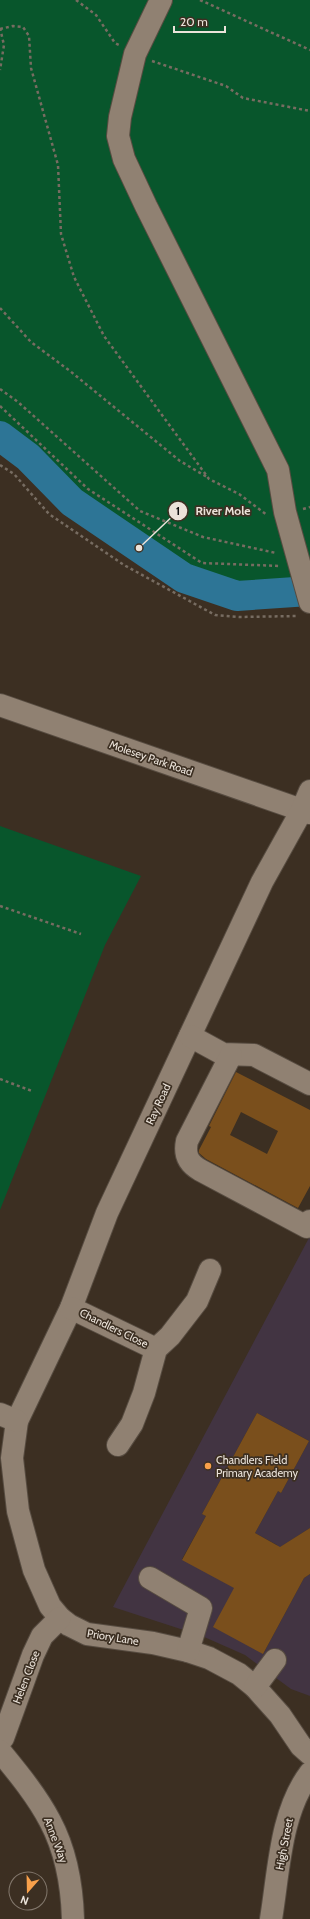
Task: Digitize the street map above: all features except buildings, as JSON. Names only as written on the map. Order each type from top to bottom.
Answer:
[{"type":"street","points":[[161,0],[134,54],[120,117],[118,136],[124,159],[146,206],[278,470],[285,512],[299,562],[307,609]]},
{"type":"street","name":"Molesey Park Road","points":[[0,705],[306,812]]},
{"type":"street","name":"Ray Road","points":[[8,1418],[71,1308],[107,1213],[262,882],[306,812],[310,791]]},
{"type":"street","points":[[190,1036],[223,1054],[254,1055],[310,1084]]},
{"type":"street","points":[[231,1055],[187,1141],[186,1156],[190,1164],[206,1174],[307,1227],[310,1221]]},
{"type":"street","name":"Chandlers Close","points":[[118,1445],[132,1424],[142,1399],[156,1349],[170,1336],[198,1301],[210,1270]]},
{"type":"street","name":"Chandlers Close","points":[[71,1308],[156,1349]]},
{"type":"street","name":"Priory Lane","points":[[8,1418],[18,1510],[34,1570],[50,1606],[60,1618],[69,1626],[87,1634],[146,1642],[188,1651],[210,1658],[239,1674],[255,1687],[280,1715],[301,1746],[310,1754]]},
{"type":"street","points":[[150,1578],[201,1608],[188,1651]]},
{"type":"street","name":"Helen Close","points":[[0,1741],[3,1738],[33,1655],[42,1636],[60,1618]]},
{"type":"street","points":[[255,1687],[275,1660]]},
{"type":"street","name":"Anne Way","points":[[0,1751],[28,1786],[50,1821],[62,1848],[69,1876],[73,1919]]},
{"type":"street","name":"High Street","points":[[271,1919],[289,1815],[297,1792],[310,1773]]},
{"type":"path","points":[[76,0],[96,15],[115,43],[134,54],[226,86],[243,98],[310,111]]},
{"type":"path","points":[[200,0],[310,50]]},
{"type":"path","points":[[0,70],[4,45],[0,28],[13,26],[23,27],[29,36],[31,68],[58,165],[61,234],[74,277],[104,336],[209,479]]},
{"type":"path","points":[[0,308],[31,342],[70,371],[180,461],[209,479],[239,494],[268,516]]},
{"type":"path","points":[[0,388],[18,402],[140,511],[203,537],[299,562]]},
{"type":"path","points":[[0,406],[88,489],[202,563],[299,562]]},
{"type":"path","points":[[0,466],[14,474],[49,514],[124,565],[215,615],[240,617],[278,615],[307,609]]},
{"type":"path","points":[[0,906],[81,934]]},
{"type":"path","points":[[0,1080],[32,1091]]},
{"type":"shaded area","name":"Chandlers Field Primary Academy","points":[[310,1236],[310,1528],[279,1548],[277,1545],[255,1533],[278,1491],[281,1493],[309,1441],[257,1413],[202,1514],[206,1516],[182,1559],[246,1594],[263,1654],[304,1578],[310,1574],[310,1696],[291,1689],[245,1655],[202,1636],[113,1607]]},
{"type":"green space","points":[[0,0],[310,0],[310,579],[244,583],[201,571],[155,547],[86,501],[25,436],[0,423]]},
{"type":"green space","points":[[0,826],[141,876],[105,945],[0,1210]]},
{"type":"waterway","points":[[0,436],[28,457],[72,502],[184,578],[237,596],[310,591]]},
{"type":"place","name":"River Mole","points":[[139,548]]},
{"type":"place","name":"Chandlers Field Primary Academy","points":[[208,1466]]}]
